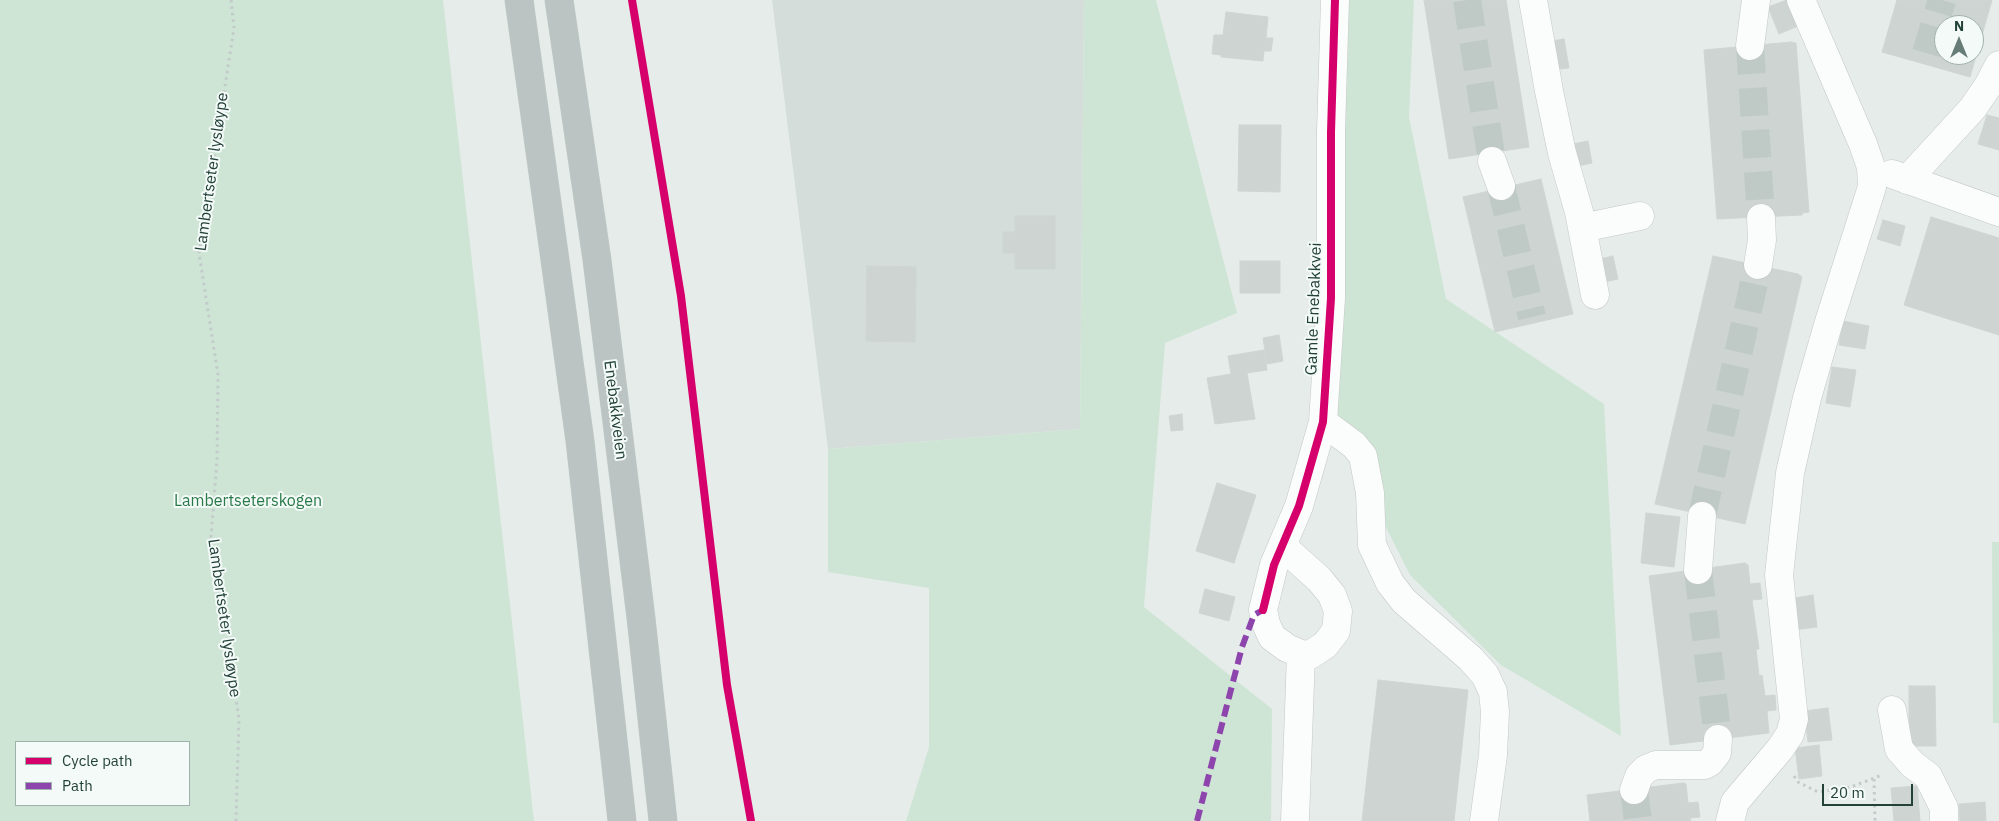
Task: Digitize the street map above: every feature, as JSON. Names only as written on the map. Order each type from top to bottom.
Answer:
[{"type":"highway","points":[[519,0],[580,442],[622,821]]},
{"type":"highway","name":"Enebakkveien","points":[[559,0],[597,260],[644,638],[663,821]]},
{"type":"street","name":"Gamle Enebakkvei","points":[[1301,654],[1272,637],[1266,624],[1263,610],[1274,565],[1299,506],[1323,422],[1331,298],[1331,142],[1334,0]]},
{"type":"street","points":[[1533,0],[1552,108],[1582,228],[1595,295]]},
{"type":"street","points":[[1750,46],[1756,0]]},
{"type":"street","points":[[1730,821],[1735,802],[1780,749],[1790,734],[1794,719],[1779,575],[1790,473],[1807,398],[1872,187],[1870,164],[1802,0]]},
{"type":"street","points":[[1907,180],[1973,108],[1999,65]]},
{"type":"street","points":[[1870,164],[1907,180],[1999,212]]},
{"type":"street","points":[[1582,228],[1640,216]]},
{"type":"street","points":[[1758,265],[1762,240],[1761,218]]},
{"type":"street","points":[[1323,422],[1354,444],[1363,456],[1370,493],[1372,545],[1390,583],[1404,601],[1471,659],[1485,675],[1493,692],[1493,755],[1484,821]]},
{"type":"street","points":[[1698,570],[1702,516]]},
{"type":"street","points":[[1282,546],[1319,579],[1332,595],[1338,611],[1336,630],[1326,645],[1310,656],[1301,654],[1295,821]]},
{"type":"street","points":[[1892,710],[1894,731],[1899,750],[1928,776],[1944,808],[1944,821]]},
{"type":"street","points":[[1634,790],[1639,776],[1646,769],[1656,765],[1705,765],[1710,762],[1717,752],[1718,739]]},
{"type":"path","points":[[1780,749],[1798,782],[1818,792],[1832,792],[1874,780],[1908,759]]},
{"type":"path","points":[[1874,780],[1875,821]]},
{"type":"shaded area","points":[[772,0],[1084,0],[1080,429],[828,449]]},
{"type":"green space","name":"Lambertseterskogen","points":[[0,0],[443,0],[534,821],[0,821]]},
{"type":"green space","points":[[1084,0],[1156,0],[1237,313],[1165,343],[1144,607],[1272,709],[1271,821],[906,821],[929,747],[929,588],[828,572],[828,449],[1080,429]]},
{"type":"green space","points":[[1348,0],[1414,0],[1409,117],[1446,299],[1604,404],[1621,736],[1501,665],[1410,575],[1331,418]]},
{"type":"green space","points":[[1992,542],[1999,542],[1999,723],[1993,723]]},
{"type":"building","points":[[1424,0],[1506,0],[1529,147],[1449,159]]},
{"type":"building","points":[[1787,0],[1798,26],[1779,34],[1768,7]]},
{"type":"building","points":[[1897,0],[1992,0],[1984,28],[1984,15],[1934,15],[1934,65],[1973,65],[1970,77],[1882,52]]},
{"type":"building","points":[[1226,12],[1268,17],[1266,38],[1273,38],[1271,51],[1264,51],[1263,61],[1221,57],[1221,55],[1212,54],[1214,35],[1223,35]]},
{"type":"building","points":[[1564,39],[1569,68],[1551,70],[1546,42]]},
{"type":"building","points":[[1796,43],[1809,212],[1802,213],[1802,215],[1717,219],[1704,50]]},
{"type":"building","points":[[1987,115],[1999,118],[1999,150],[1978,144]]},
{"type":"building","points":[[1239,125],[1281,125],[1280,192],[1238,191]]},
{"type":"building","points":[[1588,141],[1592,163],[1573,167],[1568,145]]},
{"type":"building","points":[[1541,179],[1573,314],[1495,332],[1463,197]]},
{"type":"building","points":[[1015,216],[1055,216],[1055,269],[1015,269],[1015,253],[1003,253],[1003,232],[1015,232]]},
{"type":"building","points":[[1931,217],[1999,238],[1999,335],[1904,305]]},
{"type":"building","points":[[1883,220],[1905,226],[1900,246],[1877,239]]},
{"type":"building","points":[[1613,256],[1618,279],[1600,283],[1595,260]]},
{"type":"building","points":[[1713,256],[1798,274],[1802,277],[1745,524],[1655,504]]},
{"type":"building","points":[[1240,261],[1280,261],[1280,293],[1240,293]]},
{"type":"building","points":[[867,266],[916,267],[915,342],[866,341]]},
{"type":"building","points":[[1843,321],[1869,326],[1865,349],[1839,345]]},
{"type":"building","points":[[1279,335],[1283,361],[1267,364],[1263,338]]},
{"type":"building","points":[[1264,350],[1267,370],[1247,373],[1255,419],[1215,424],[1207,378],[1231,374],[1228,356]]},
{"type":"building","points":[[1832,367],[1856,370],[1850,407],[1826,403]]},
{"type":"building","points":[[1182,414],[1183,430],[1171,431],[1169,416]]},
{"type":"building","points":[[1217,483],[1256,495],[1234,563],[1196,551]]},
{"type":"building","points":[[1646,513],[1680,517],[1674,567],[1641,563]]},
{"type":"building","points":[[1745,563],[1748,565],[1750,584],[1760,583],[1762,599],[1752,600],[1759,649],[1756,649],[1759,676],[1762,675],[1765,696],[1775,695],[1776,710],[1767,711],[1769,733],[1670,745],[1649,576]]},
{"type":"building","points":[[1205,589],[1235,597],[1229,621],[1199,613]]},
{"type":"building","points":[[1813,595],[1817,627],[1793,630],[1789,599]]},
{"type":"building","points":[[1378,680],[1468,690],[1454,821],[1362,821]]},
{"type":"building","points":[[1909,686],[1935,686],[1936,746],[1909,746]]},
{"type":"building","points":[[1828,708],[1832,740],[1808,742],[1804,711]]},
{"type":"building","points":[[1819,745],[1822,776],[1799,779],[1795,748]]},
{"type":"building","points":[[1686,784],[1688,803],[1698,802],[1700,817],[1690,818],[1691,821],[1590,821],[1587,795]]},
{"type":"building","points":[[1917,786],[1920,821],[1894,821],[1891,788]]},
{"type":"building","points":[[1985,802],[1986,821],[1960,821],[1959,804]]},
{"type":"tunnel","points":[[1467,0],[1492,161]]},
{"type":"tunnel","points":[[1926,53],[1942,0]]},
{"type":"tunnel","points":[[1750,46],[1761,218]]},
{"type":"tunnel","points":[[1501,186],[1532,317]]},
{"type":"tunnel","points":[[1702,516],[1758,265]]},
{"type":"tunnel","points":[[1698,570],[1718,739]]},
{"type":"tunnel","points":[[1634,790],[1638,821]]},
{"type":"marked path","points":[[1197,821],[1242,647],[1254,615],[1263,610]]},
{"type":"cycle path","points":[[632,0],[681,296],[727,685],[751,821]]},
{"type":"cycle path","points":[[1263,610],[1274,565],[1299,506],[1323,422],[1331,298],[1331,132],[1335,0]]}]
